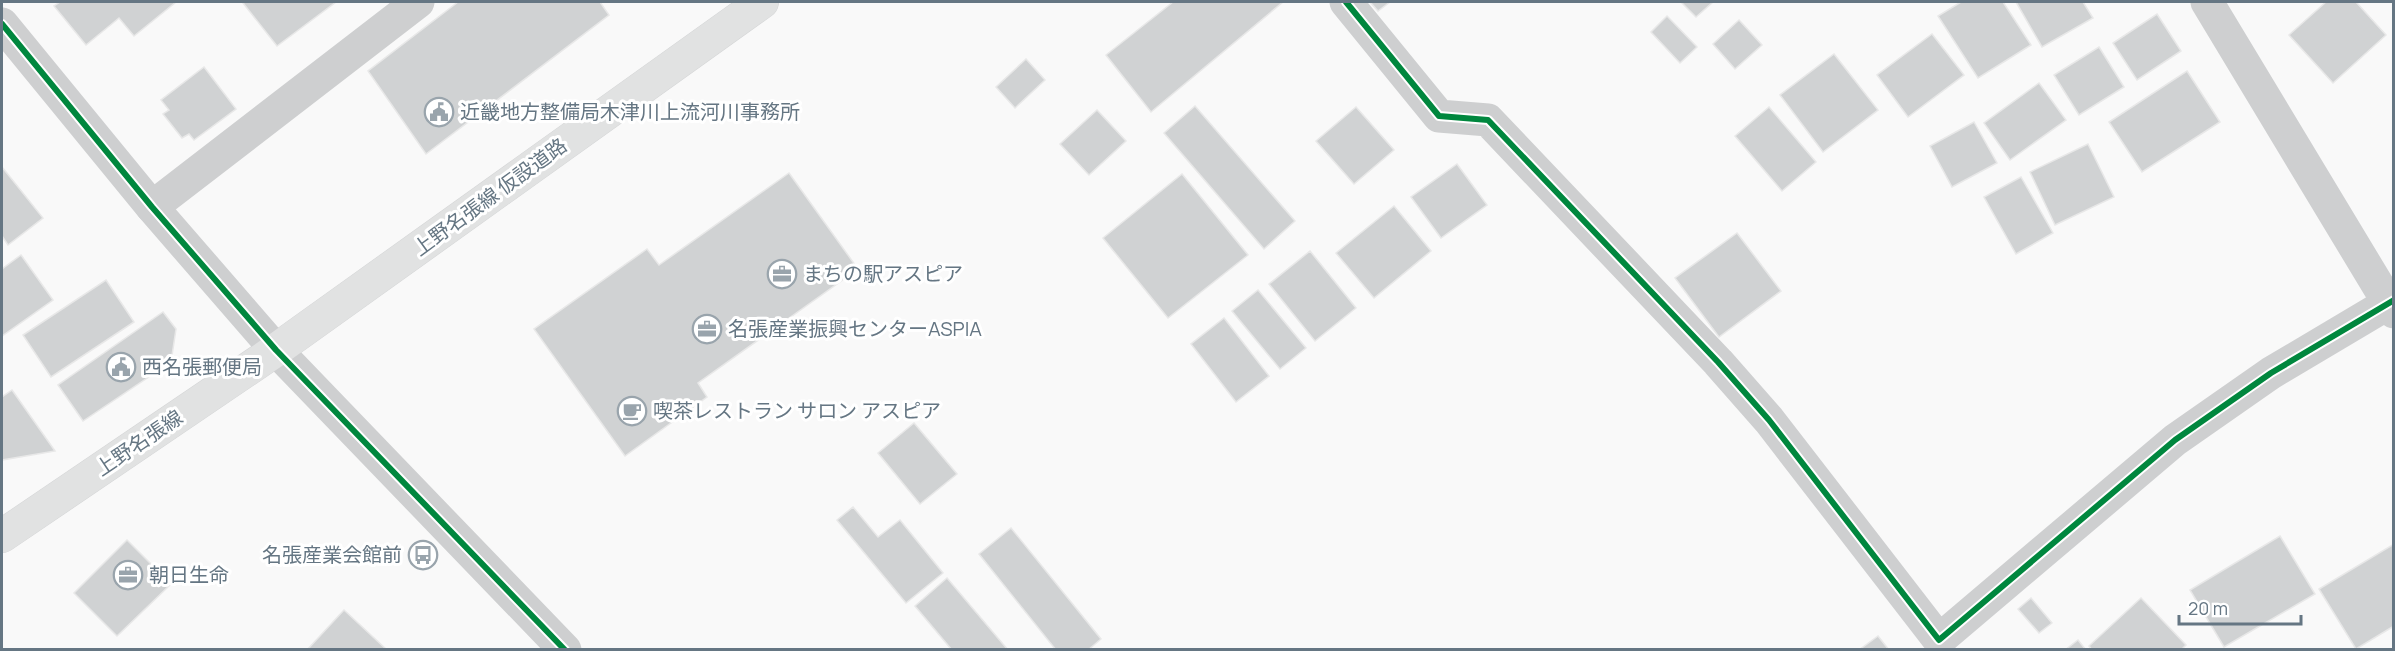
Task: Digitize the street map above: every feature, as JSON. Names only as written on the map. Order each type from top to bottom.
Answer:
[{"type":"main road","name":"上野名張線 仮設道路","points":[[276,350],[762,2]]},
{"type":"main road","name":"上野名張線","points":[[2,536],[276,350]]},
{"type":"street","points":[[152,207],[418,2]]},
{"type":"street","points":[[1346,2],[1439,116],[1488,120],[1718,362],[1769,420],[1939,640],[2175,440],[2271,373],[2392,305],[2207,2]]},
{"type":"street","points":[[2,24],[152,207],[276,350],[565,650]]},
{"type":"building","points":[[60,2],[176,2],[134,36],[119,18],[86,45],[54,6]]},
{"type":"building","points":[[336,2],[277,46],[243,3]]},
{"type":"building","name":"近畿地方整備局木津川上流河川事務所","points":[[458,2],[600,2],[609,15],[426,154],[368,71]]},
{"type":"building","points":[[1173,2],[1283,2],[1151,112],[1106,55]]},
{"type":"building","points":[[1370,2],[1390,2],[1378,11]]},
{"type":"building","points":[[1681,2],[1713,2],[1696,17]]},
{"type":"building","points":[[1961,2],[2003,2],[2031,45],[1978,78],[1938,16]]},
{"type":"building","points":[[2016,2],[2083,2],[2093,18],[2042,47]]},
{"type":"building","points":[[2326,2],[2356,2],[2386,35],[2333,83],[2289,35]]},
{"type":"building","points":[[2157,14],[2181,51],[2137,80],[2113,43]]},
{"type":"building","points":[[1667,16],[1697,47],[1680,63],[1651,32]]},
{"type":"building","points":[[1739,20],[1762,45],[1735,69],[1713,44]]},
{"type":"building","points":[[1932,34],[1964,75],[1908,117],[1877,75]]},
{"type":"building","points":[[2099,47],[2124,87],[2079,115],[2054,75]]},
{"type":"building","points":[[1834,54],[1878,110],[1823,152],[1780,95]]},
{"type":"building","points":[[1026,59],[1045,80],[1015,108],[996,87]]},
{"type":"building","points":[[204,67],[236,109],[194,140],[189,134],[182,138],[163,114],[169,110],[161,100]]},
{"type":"building","points":[[2187,71],[2220,122],[2142,172],[2109,122]]},
{"type":"building","points":[[2039,83],[2066,120],[2010,160],[1984,123]]},
{"type":"building","points":[[1195,106],[1295,221],[1264,249],[1164,133]]},
{"type":"building","points":[[1356,107],[1394,150],[1354,184],[1316,141]]},
{"type":"building","points":[[1769,107],[1816,162],[1782,191],[1735,136]]},
{"type":"building","points":[[1097,110],[1126,141],[1089,175],[1060,144]]},
{"type":"building","points":[[1974,122],[1997,163],[1952,187],[1930,146]]},
{"type":"building","points":[[2088,144],[2114,197],[2055,225],[2030,172]]},
{"type":"building","points":[[1457,164],[1487,205],[1441,238],[1411,197]]},
{"type":"building","points":[[2,167],[43,218],[8,245],[2,236]]},
{"type":"building","points":[[789,173],[858,269],[698,383],[707,397],[625,456],[534,329],[647,249],[659,265]]},
{"type":"building","points":[[1182,174],[1248,255],[1168,318],[1103,238]]},
{"type":"building","points":[[2021,177],[2053,233],[2016,254],[1984,197]]},
{"type":"building","points":[[1394,206],[1431,251],[1374,298],[1336,253]]},
{"type":"building","points":[[1737,233],[1781,291],[1719,337],[1675,278]]},
{"type":"building","points":[[1310,251],[1356,308],[1315,341],[1269,284]]},
{"type":"building","points":[[21,255],[53,300],[2,336],[2,269]]},
{"type":"building","points":[[106,280],[134,322],[51,377],[23,335]]},
{"type":"building","points":[[1258,290],[1306,348],[1280,369],[1232,311]]},
{"type":"building","points":[[163,312],[176,329],[171,362],[83,421],[58,385]]},
{"type":"building","points":[[1224,318],[1269,376],[1236,402],[1191,344]]},
{"type":"building","points":[[12,390],[55,451],[2,460],[2,397]]},
{"type":"building","points":[[914,423],[957,474],[920,504],[878,453]]},
{"type":"building","points":[[853,507],[878,537],[900,520],[943,573],[906,603],[837,520]]},
{"type":"building","points":[[1011,528],[1101,639],[1088,650],[1056,650],[979,554]]},
{"type":"building","points":[[2280,536],[2315,594],[2224,647],[2190,590]]},
{"type":"building","points":[[127,540],[171,584],[117,636],[74,593]]},
{"type":"building","points":[[2394,544],[2394,626],[2356,649],[2319,589]]},
{"type":"building","points":[[947,578],[1008,650],[952,650],[915,606]]},
{"type":"building","points":[[2031,598],[2052,623],[2039,633],[2018,609]]},
{"type":"building","points":[[2141,598],[2186,645],[2181,650],[2092,650],[2089,646]]},
{"type":"building","points":[[344,610],[387,650],[307,650]]},
{"type":"building","points":[[1878,636],[1889,650],[1859,650]]},
{"type":"building","points":[[2078,640],[2086,650],[2065,650]]},
{"type":"cycle path","points":[[1346,2],[1439,116],[1488,120],[1718,362],[1769,420],[1939,640],[2175,440],[2271,373],[2394,300]]},
{"type":"cycle path","points":[[2,24],[152,207],[276,350],[565,650]]},
{"type":"place","name":"近畿地方整備局木津川上流河川事務所","points":[[439,112]]},
{"type":"place","name":"まちの駅アスピア","points":[[782,274]]},
{"type":"place","name":"名張産業振興センターASPIA","points":[[707,329]]},
{"type":"place","name":"西名張郵便局","points":[[121,367]]},
{"type":"place","name":"喫茶レストラン サロン アスピア","points":[[632,411]]},
{"type":"place","name":"名張産業会館前","points":[[423,555]]},
{"type":"place","name":"朝日生命","points":[[128,575]]}]
